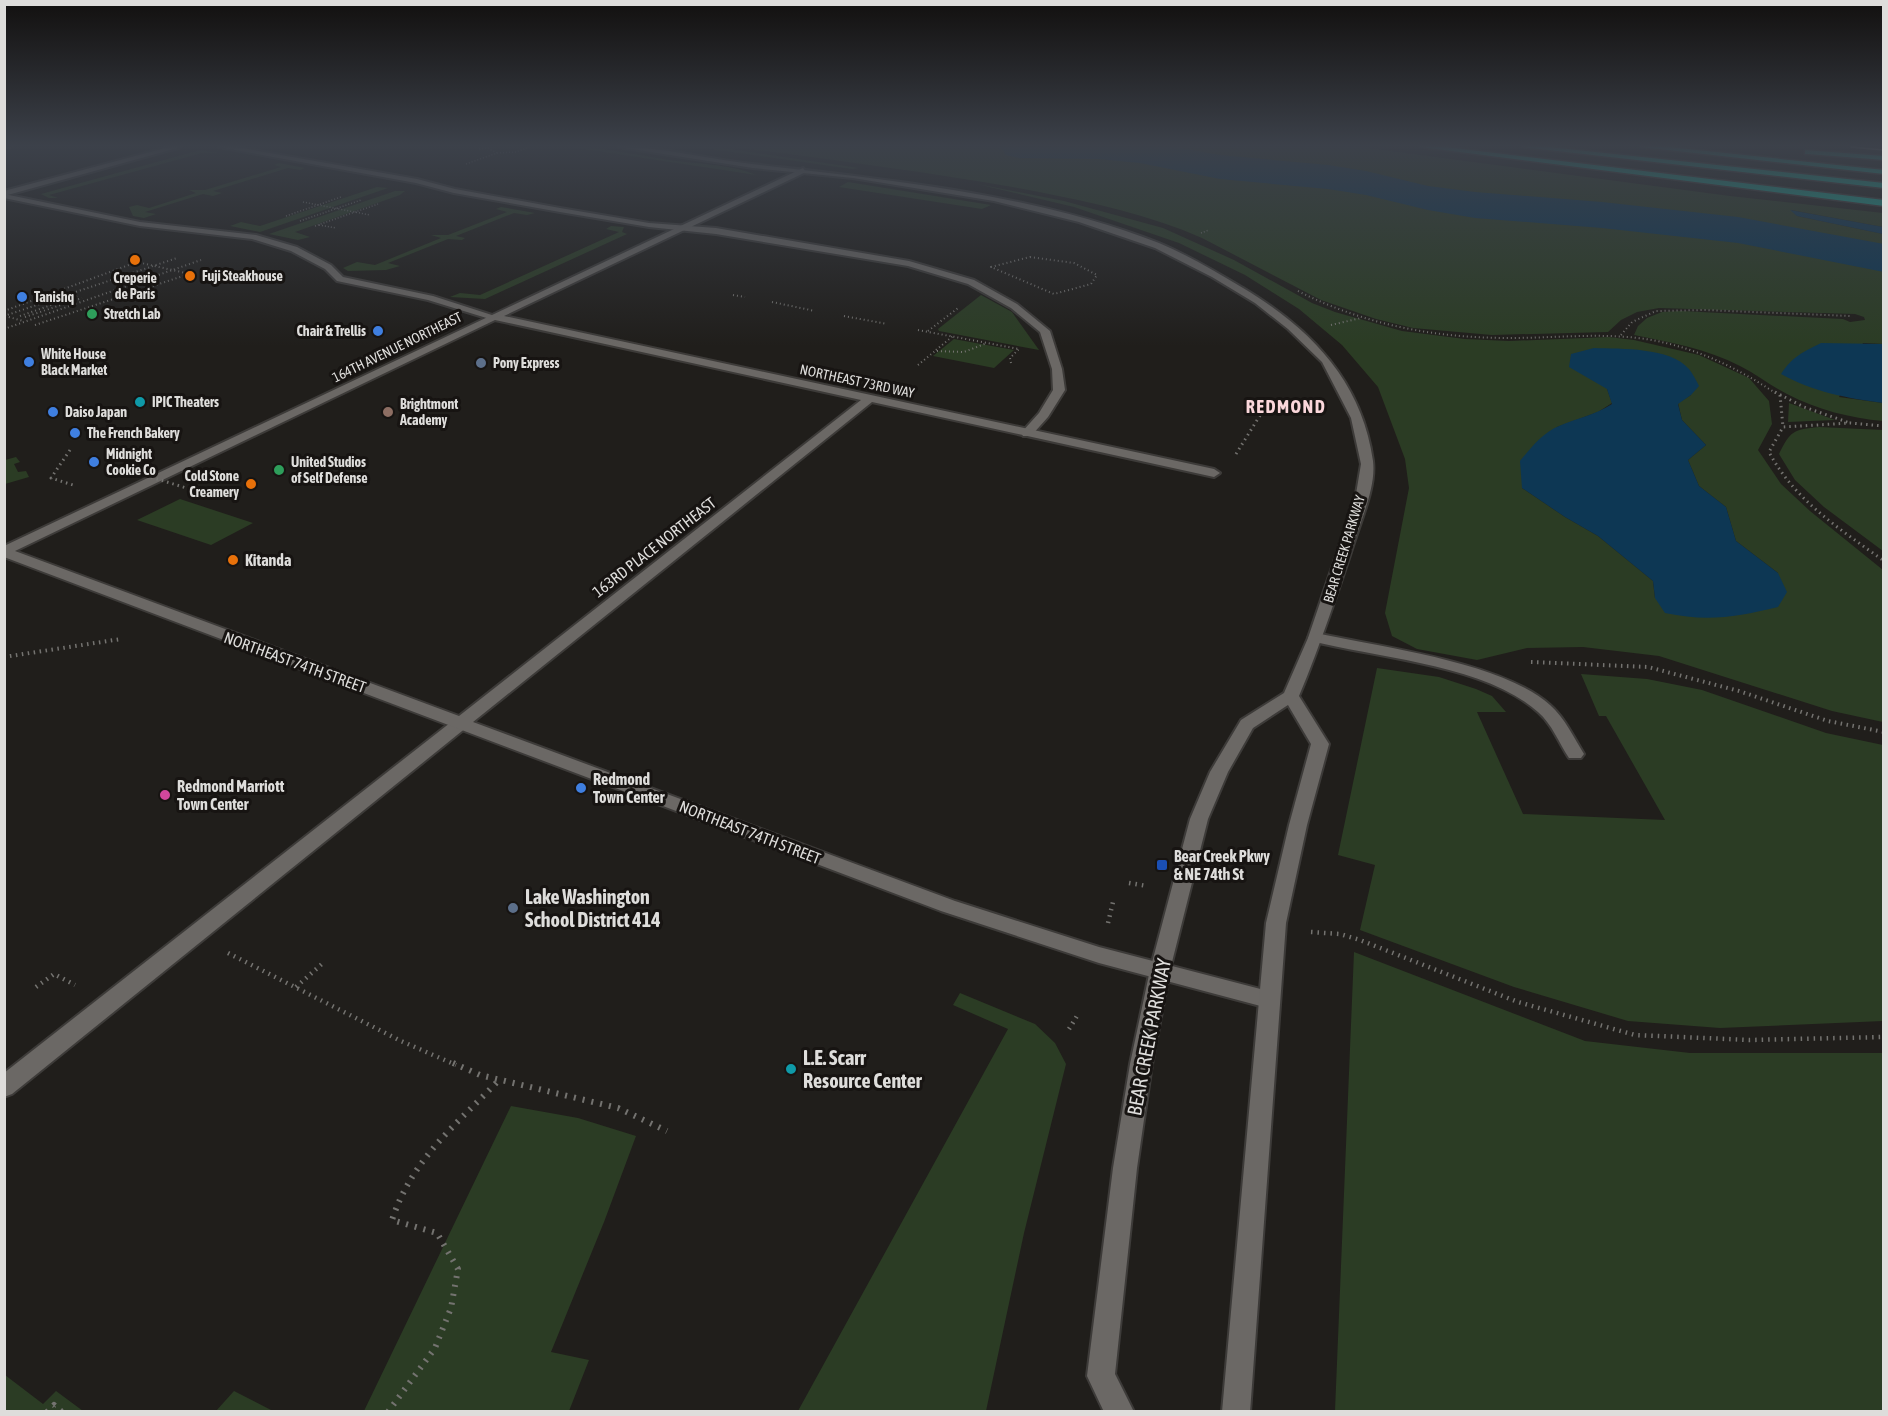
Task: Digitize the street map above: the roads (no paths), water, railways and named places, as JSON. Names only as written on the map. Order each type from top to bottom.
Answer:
[{"type":"street","name":"NORTHEAST 73RD WAY","points":[[89,213],[140,224],[253,237],[294,249],[328,267],[340,279],[430,298],[493,318],[1214,473]]},
{"type":"street","points":[[585,213],[680,228],[716,231],[909,264],[971,282],[1014,306],[1045,331],[1057,369],[1059,390],[1044,414],[1027,433]]},
{"type":"street","name":"164TH AVENUE NORTHEAST","points":[[4,552],[712,213]]},
{"type":"street","name":"BEAR CREEK PARKWAY","points":[[1053,213],[1082,220],[1158,246],[1215,274],[1258,301],[1292,327],[1326,360],[1344,390],[1357,418],[1367,464],[1361,500],[1316,638],[1291,696],[1247,724],[1219,771],[1199,819],[1160,970],[1141,1064],[1127,1156],[1101,1376],[1120,1412]]},
{"type":"street","name":"163RD PLACE NORTHEAST","points":[[4,1088],[869,399]]},
{"type":"street","name":"NORTHEAST 74TH STREET","points":[[4,552],[948,906],[1099,955],[1268,999]]},
{"type":"street","points":[[1316,638],[1476,674],[1530,697],[1546,710],[1575,754]]},
{"type":"street","points":[[1236,1412],[1276,923],[1298,825],[1320,744],[1291,696]]},
{"type":"water","points":[[1794,213],[1807,213],[1883,227],[1883,234],[1797,216]]},
{"type":"water","points":[[1821,343],[1883,344],[1883,403],[1830,393],[1781,374],[1798,356]]},
{"type":"water","points":[[1594,348],[1631,349],[1658,353],[1681,362],[1690,371],[1699,386],[1678,404],[1682,420],[1706,445],[1688,460],[1699,486],[1726,507],[1736,541],[1778,573],[1787,592],[1778,607],[1708,618],[1665,613],[1655,598],[1653,581],[1598,536],[1522,488],[1520,461],[1542,437],[1559,426],[1593,414],[1612,404],[1607,389],[1569,367],[1571,354]]},
{"type":"waterway","points":[[1578,213],[1738,230],[1884,258]]},
{"type":"place","name":"Creperie de Paris","points":[[135,260]]},
{"type":"place","name":"Fuji Steakhouse","points":[[190,276]]},
{"type":"place","name":"Tanishq","points":[[22,297]]},
{"type":"place","name":"Stretch Lab","points":[[92,314]]},
{"type":"place","name":"Chair & Trellis","points":[[378,331]]},
{"type":"place","name":"White House Black Market","points":[[29,362]]},
{"type":"place","name":"Pony Express","points":[[481,363]]},
{"type":"place","name":"IPIC Theaters","points":[[140,402]]},
{"type":"place","name":"Daiso Japan","points":[[53,412]]},
{"type":"place","name":"Brightmont Academy","points":[[388,412]]},
{"type":"place","name":"The French Bakery","points":[[75,433]]},
{"type":"place","name":"Midnight Cookie Co","points":[[94,462]]},
{"type":"place","name":"United Studios of Self Defense","points":[[279,470]]},
{"type":"place","name":"Cold Stone Creamery","points":[[251,484]]},
{"type":"place","name":"Kitanda","points":[[233,560]]},
{"type":"place","name":"Redmond Town Center","points":[[581,788]]},
{"type":"place","name":"Redmond Marriott Town Center","points":[[165,795]]},
{"type":"place","name":"Bear Creek Pkwy & NE 74th St","points":[[1162,865]]},
{"type":"place","name":"Lake Washington School District 414","points":[[513,908]]},
{"type":"place","name":"L.E. Scarr Resource Center","points":[[791,1069]]},
{"type":"district","name":"REDMOND","points":[[1286,407]]}]
